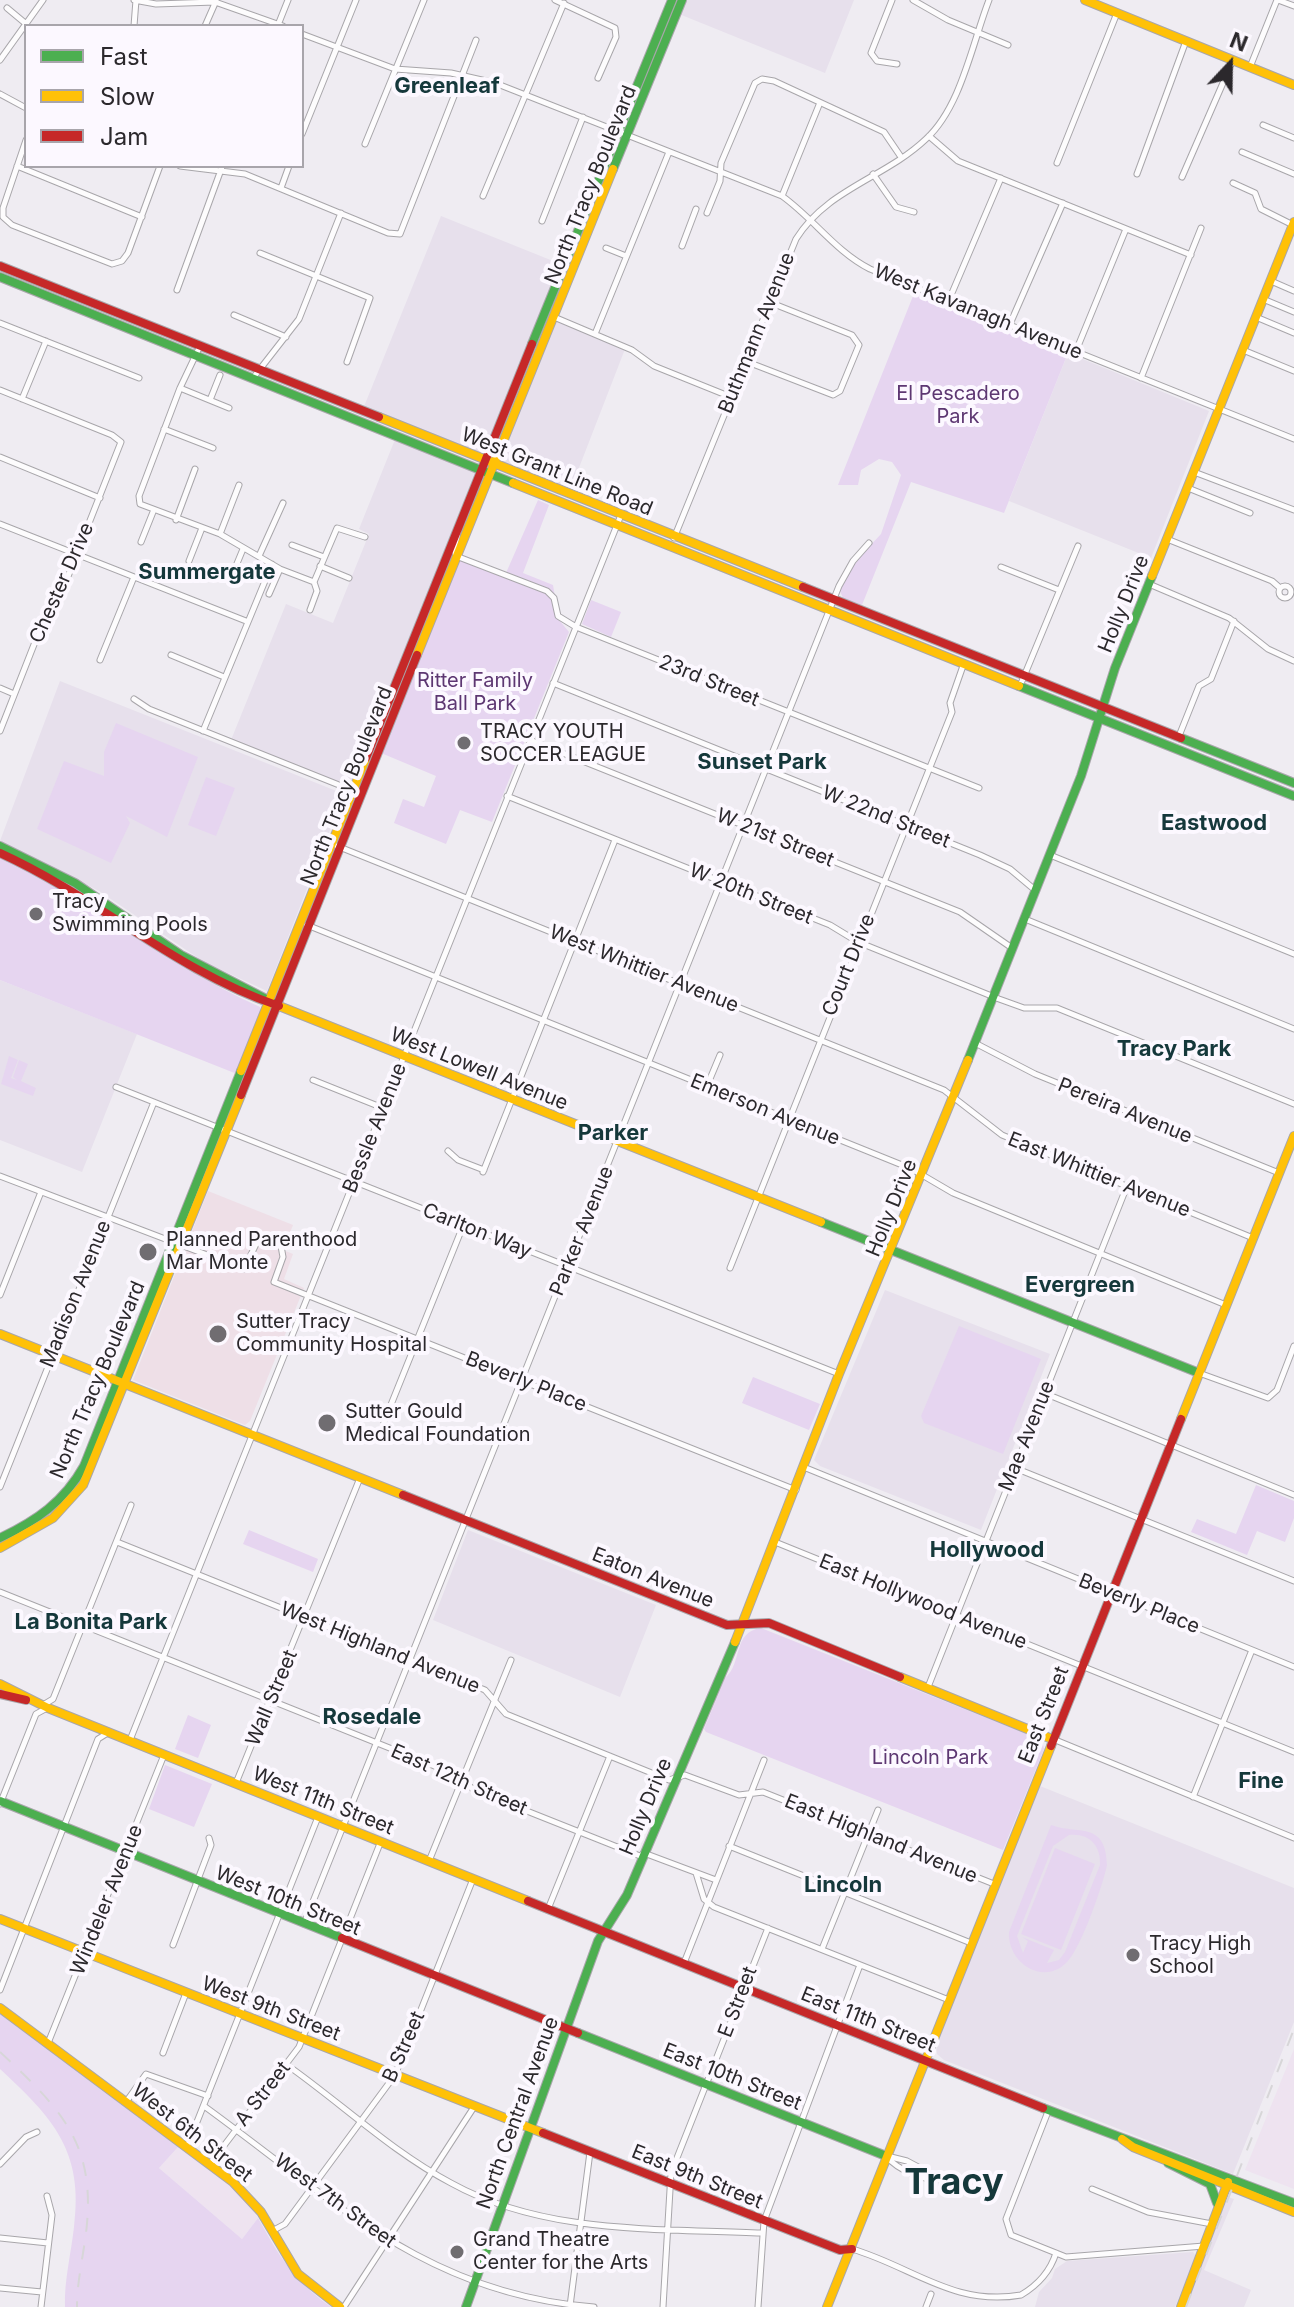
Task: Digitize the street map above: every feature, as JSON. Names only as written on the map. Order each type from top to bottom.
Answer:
[{"type":"street","points":[[7,8],[25,23],[43,0]]},
{"type":"street","points":[[134,24],[135,0],[156,4],[216,1],[277,24]]},
{"type":"street","points":[[280,24],[288,0]]},
{"type":"street","points":[[304,129],[356,0]]},
{"type":"street","points":[[365,144],[424,0]]},
{"type":"street","points":[[555,0],[609,22],[616,31],[598,78]]},
{"type":"street","name":"North Tracy Boulevard","points":[[1,1541],[44,1526],[78,1494],[357,792],[458,525],[555,318],[597,244],[624,134],[672,0]]},
{"type":"street","name":"North Tracy Boulevard","points":[[357,792],[456,556],[487,466],[598,186],[682,0]]},
{"type":"street","points":[[892,0],[871,47],[873,58],[897,64]]},
{"type":"street","points":[[913,0],[1008,45]]},
{"type":"street","name":"Buthmann Avenue","points":[[673,541],[787,256],[810,217],[929,136],[950,103],[989,0]]},
{"type":"street","points":[[1085,0],[1294,85]]},
{"type":"street","points":[[1250,67],[1277,0],[1294,6]]},
{"type":"street","points":[[206,24],[216,1]]},
{"type":"street","points":[[483,196],[564,3]]},
{"type":"street","points":[[1057,163],[1117,13]]},
{"type":"street","points":[[0,60],[24,24]]},
{"type":"street","name":"West Kavanagh Avenue","points":[[304,35],[395,69],[461,75],[524,94],[782,196],[810,217],[856,262],[1294,439]]},
{"type":"street","points":[[177,290],[221,168],[281,188],[388,233],[400,234],[476,40]]},
{"type":"street","points":[[1137,174],[1186,41]]},
{"type":"street","points":[[1182,177],[1233,60]]},
{"type":"street","points":[[707,213],[720,181],[718,173],[755,83],[762,79],[774,81],[819,105],[889,135],[901,157]]},
{"type":"street","points":[[0,94],[24,107]]},
{"type":"street","points":[[782,196],[819,105]]},
{"type":"street","points":[[542,221],[583,117]]},
{"type":"street","points":[[1263,125],[1294,138]]},
{"type":"street","points":[[929,136],[949,155],[1191,255]]},
{"type":"street","points":[[24,146],[4,204],[3,217],[12,225],[117,265],[122,261],[142,217],[159,168]]},
{"type":"street","points":[[595,334],[669,152]]},
{"type":"street","points":[[1242,152],[1294,174]]},
{"type":"street","points":[[17,166],[142,217]]},
{"type":"street","points":[[281,188],[288,168]]},
{"type":"street","points":[[873,174],[896,207],[914,212]]},
{"type":"street","points":[[949,300],[1001,178]]},
{"type":"street","points":[[1233,183],[1255,193],[1261,209],[1294,224]]},
{"type":"street","points":[[598,186],[584,234],[597,244],[626,256]]},
{"type":"street","points":[[1010,324],[1063,203]]},
{"type":"street","points":[[682,246],[696,209]]},
{"type":"street","points":[[253,378],[262,371],[299,319],[341,213]]},
{"type":"street","name":"Holly Drive","points":[[604,1931],[627,1895],[797,1491],[839,1374],[953,1099],[1101,718],[1149,584],[1294,224]]},
{"type":"street","points":[[1141,378],[1201,228]]},
{"type":"street","points":[[1076,351],[1126,229]]},
{"type":"street","points":[[260,253],[370,298],[364,322],[347,362]]},
{"type":"street","name":"West Grant Line Road","points":[[0,266],[342,403],[831,610],[1294,796]]},
{"type":"street","name":"West Grant Line Road","points":[[0,277],[321,405],[487,466]]},
{"type":"street","points":[[561,279],[552,314],[555,318],[632,350],[654,366],[731,397]]},
{"type":"street","points":[[1271,281],[1294,291]]},
{"type":"street","points":[[1263,299],[1294,312]]},
{"type":"street","points":[[745,361],[828,394],[837,394],[859,345],[856,338],[769,302]]},
{"type":"street","points":[[234,315],[286,337]]},
{"type":"street","points":[[1256,317],[1294,333]]},
{"type":"street","points":[[0,323],[139,378]]},
{"type":"street","points":[[0,390],[22,399],[46,341]]},
{"type":"street","points":[[200,346],[164,429],[139,496],[140,504],[153,512],[220,534],[280,569],[314,582]]},
{"type":"street","points":[[1243,350],[1294,371]]},
{"type":"street","points":[[210,400],[220,375]]},
{"type":"street","points":[[180,388],[229,408]]},
{"type":"street","name":"Chester Drive","points":[[0,731],[35,642],[56,605],[121,446],[116,437],[22,399]]},
{"type":"street","points":[[321,405],[342,403]]},
{"type":"street","points":[[164,429],[213,448]]},
{"type":"street","points":[[0,457],[100,498]]},
{"type":"street","points":[[176,520],[195,469]]},
{"type":"street","points":[[1194,472],[1294,510]]},
{"type":"street","points":[[220,534],[239,485]]},
{"type":"street","points":[[1188,488],[1250,513]]},
{"type":"street","points":[[259,556],[283,503]]},
{"type":"street","points":[[141,542],[153,512]]},
{"type":"street","name":"Bessle Avenue","points":[[130,1741],[619,519]]},
{"type":"street","points":[[0,524],[246,621]]},
{"type":"street","points":[[456,556],[458,525]]},
{"type":"street","points":[[189,561],[202,528]]},
{"type":"street","points":[[310,610],[317,591],[314,582],[337,528],[365,537]]},
{"type":"street","points":[[1167,539],[1272,581],[1280,588]]},
{"type":"street","name":"West Grant Line Road","points":[[673,541],[834,600],[1294,783]]},
{"type":"street","name":"Parker Avenue","points":[[304,1925],[842,578],[869,543]]},
{"type":"street","points":[[292,545],[324,557]]},
{"type":"street","points":[[1020,686],[1078,546]]},
{"type":"street","points":[[231,578],[243,549]]},
{"type":"street","name":"23rd Street","points":[[456,556],[547,591],[554,598],[558,616],[576,627],[979,788]]},
{"type":"street","points":[[203,731],[272,564]]},
{"type":"street","points":[[320,566],[349,578]]},
{"type":"street","points":[[1001,567],[1059,590]]},
{"type":"street","points":[[269,594],[280,569]]},
{"type":"street","points":[[100,660],[134,577]]},
{"type":"street","points":[[1149,584],[1234,621],[1268,649],[1294,661]]},
{"type":"street","points":[[1179,738],[1199,686],[1211,679],[1234,621]]},
{"type":"street","points":[[171,655],[224,677]]},
{"type":"street","name":"Court Drive","points":[[730,1268],[927,768],[952,712],[950,703],[964,663]]},
{"type":"street","name":"W 22nd Street","points":[[553,683],[999,863],[1035,890]]},
{"type":"street","points":[[0,688],[14,694]]},
{"type":"street","points":[[134,699],[149,709],[357,792]]},
{"type":"street","name":"W 21st Street","points":[[530,740],[970,917],[1012,948]]},
{"type":"street","name":"W 20th Street","points":[[507,796],[830,925],[858,942],[992,997],[1024,1008],[1057,1008],[1294,1104]]},
{"type":"street","points":[[448,1151],[458,1160],[484,1171],[615,840]]},
{"type":"street","name":"West Whittier Avenue","points":[[336,845],[944,1090],[953,1099]]},
{"type":"street","name":"West Lowell Avenue","points":[[0,846],[75,883],[181,955],[272,1003]]},
{"type":"street","name":"West Lowell Avenue","points":[[0,853],[72,888],[196,971],[1199,1373]]},
{"type":"street","points":[[1049,854],[1294,954]]},
{"type":"street","points":[[1024,918],[1294,1029]]},
{"type":"street","name":"Emerson Avenue","points":[[304,924],[789,1119],[922,1176],[953,1193],[1226,1305]]},
{"type":"street","name":"Pereira Avenue","points":[[974,1042],[1035,1074],[1279,1173]]},
{"type":"street","points":[[707,1086],[720,1055]]},
{"type":"street","points":[[313,1080],[383,1108]]},
{"type":"street","name":"Carlton Way","points":[[116,1087],[839,1374]]},
{"type":"street","name":"East Whittier Avenue","points":[[953,1099],[1002,1135],[1253,1238]]},
{"type":"street","name":"Madison Avenue","points":[[0,1487],[154,1102]]},
{"type":"street","name":"East Street","points":[[827,2307],[1294,1136]]},
{"type":"street","name":"Beverly Place","points":[[0,1176],[244,1269],[259,1238],[281,1246],[283,1257],[274,1282],[797,1491]]},
{"type":"street","name":"Mae Avenue","points":[[928,1687],[1127,1186]]},
{"type":"street","points":[[0,1295],[41,1192]]},
{"type":"street","points":[[384,1422],[463,1226]]},
{"type":"street","name":"Eaton Avenue","points":[[0,1334],[727,1625],[769,1623],[1294,1838]]},
{"type":"street","points":[[1199,1373],[1263,1399],[1269,1398],[1277,1390],[1294,1346]]},
{"type":"street","points":[[1044,1393],[1294,1495]]},
{"type":"street","name":"Beverly Place","points":[[806,1468],[1294,1667]]},
{"type":"street","points":[[1015,1468],[1294,1581]]},
{"type":"street","name":"Wall Street","points":[[236,1783],[360,1478]]},
{"type":"street","points":[[0,1802],[36,1714],[53,1699],[131,1505]]},
{"type":"street","name":"West Highland Avenue","points":[[117,1542],[485,1690],[506,1714],[669,1780],[676,1776]]},
{"type":"street","name":"East Hollywood Avenue","points":[[775,1542],[1294,1752]]},
{"type":"street","name":"East 12th Street","points":[[0,1592],[377,1743],[462,1780],[474,1790],[640,1856],[644,1853],[716,1880]]},
{"type":"street","points":[[1193,1797],[1252,1650]]},
{"type":"street","points":[[429,1861],[511,1660]]},
{"type":"street","name":"West 11th Street","points":[[0,1684],[45,1707],[604,1931]]},
{"type":"street","name":"West 11th Street","points":[[0,1694],[31,1701]]},
{"type":"street","points":[[0,1990],[98,1739],[109,1733]]},
{"type":"street","name":"Windeler Avenue","points":[[48,2043],[164,1755]]},
{"type":"street","points":[[548,1909],[610,1756]]},
{"type":"street","points":[[684,1963],[764,1760]]},
{"type":"street","name":"East Highland Avenue","points":[[676,1776],[689,1775],[739,1795],[763,1792],[994,1884]]},
{"type":"street","name":"West 10th Street","points":[[0,1802],[565,2028]]},
{"type":"street","points":[[822,1949],[878,1810]]},
{"type":"street","points":[[187,2147],[318,1816]]},
{"type":"street","points":[[173,1945],[211,1845],[209,1838]]},
{"type":"street","name":"A Street","points":[[210,2164],[287,2065],[303,2038],[381,1841]]},
{"type":"street","points":[[729,1846],[971,1943]]},
{"type":"street","points":[[696,1872],[707,1903],[949,2000]]},
{"type":"street","name":"B Street","points":[[271,2232],[285,2224],[364,2122],[395,2075],[473,1879]]},
{"type":"street","name":"West 9th Street","points":[[0,1919],[530,2128]]},
{"type":"street","name":"E Street","points":[[663,2307],[668,2182],[768,1928]]},
{"type":"street","name":"East 11th Street","points":[[604,1931],[1121,2138],[1164,2159],[1294,2203]]},
{"type":"street","name":"North Central Avenue","points":[[466,2307],[565,2028],[604,1931]]},
{"type":"street","points":[[758,2307],[764,2221],[860,1965]]},
{"type":"street","points":[[163,2053],[186,1993]]},
{"type":"street","name":"West 6th Street","points":[[0,2008],[247,2195],[298,2274],[342,2307]]},
{"type":"street","name":"East 10th Street","points":[[565,2028],[886,2156],[921,2167],[940,2179],[931,2180],[893,2164],[886,2156]]},
{"type":"street","points":[[287,2065],[432,2172],[501,2206],[580,2223],[762,2233]]},
{"type":"street","points":[[126,2102],[146,2074],[208,2096]]},
{"type":"street","name":"West 7th Street","points":[[204,2106],[387,2240],[438,2269],[522,2297],[594,2307]]},
{"type":"street","points":[[342,2307],[474,2107]]},
{"type":"street","points":[[1049,2109],[1008,2211],[1005,2225],[1011,2235],[1073,2257],[1205,2246]]},
{"type":"street","name":"East 9th Street","points":[[530,2128],[840,2250],[852,2249]]},
{"type":"street","points":[[0,2164],[26,2137],[37,2132]]},
{"type":"street","name":"East 11th Street","points":[[1121,2138],[1136,2140],[1294,2212]]},
{"type":"street","points":[[570,2306],[590,2152]]},
{"type":"street","points":[[1164,2159],[1210,2184],[1217,2197],[1217,2208]]},
{"type":"street","points":[[1181,2307],[1228,2181]]},
{"type":"street","points":[[1092,2189],[1148,2212],[1212,2224]]},
{"type":"street","points":[[41,2307],[52,2215],[47,2196]]},
{"type":"street","points":[[0,2238],[48,2243]]},
{"type":"street","points":[[852,2249],[892,2264],[931,2294],[943,2298]]},
{"type":"street","points":[[991,2305],[1031,2289],[1043,2277],[1056,2253]]},
{"type":"street","points":[[0,2288],[42,2292]]},
{"type":"street","points":[[926,2307],[931,2294]]},
{"type":"shaded area","points":[[684,0],[854,0],[825,73],[679,14]]},
{"type":"shaded area","points":[[441,216],[563,265],[484,457],[363,409]]},
{"type":"shaded area","points":[[555,321],[625,349],[570,491],[496,461]]},
{"type":"shaded area","points":[[1068,353],[1209,411],[1151,558],[1009,501]]},
{"type":"shaded area","points":[[396,437],[476,470],[351,787],[231,740],[286,604],[333,623],[369,534],[359,529]]},
{"type":"shaded area","points":[[60,681],[344,794],[267,991],[204,962],[99,891],[0,841]]},
{"type":"shaded area","points":[[0,980],[137,1034],[82,1172],[0,1140]]},
{"type":"shaded area","name":"Sutter Tracy Community Hospital","points":[[208,1191],[293,1225],[283,1250],[293,1254],[284,1279],[304,1288],[250,1421],[245,1425],[133,1380]]},
{"type":"shaded area","points":[[885,1290],[1050,1354],[981,1530],[820,1466],[814,1460]]},
{"type":"shaded area","points":[[468,1530],[656,1605],[620,1697],[433,1620]]},
{"type":"shaded area","name":"Tracy High School","points":[[1040,1786],[1294,1888],[1294,2022],[1233,2174],[944,2060],[937,2054],[936,2043]]},
{"type":"shaded area","points":[[1294,2049],[1294,2189],[1245,2170]]},
{"type":"shaded area","points":[[178,2147],[233,2188],[253,2209],[258,2218],[242,2239],[159,2168]]},
{"type":"shaded area","points":[[1228,2197],[1234,2199],[1204,2270],[1251,2290],[1244,2307],[1184,2307]]},
{"type":"shaded area","points":[[1193,2252],[1196,2256],[1175,2307],[1035,2307],[1039,2292],[1052,2278],[1055,2269],[1067,2261]]},
{"type":"green space","name":"El Pescadero Park","points":[[915,291],[1068,353],[1004,513],[911,482],[862,605],[843,598],[839,589],[853,564],[881,534],[901,475],[892,462],[879,459],[861,470],[858,485],[838,485]]},
{"type":"green space","name":"Ritter Family Ball Park","points":[[538,500],[549,505],[523,573],[553,585],[559,620],[569,632],[492,822],[460,810],[446,844],[394,823],[403,799],[424,807],[436,776],[381,753],[457,563],[465,556],[506,573]]},
{"type":"green space","points":[[591,600],[621,612],[611,637],[582,624]]},
{"type":"green space","points":[[116,723],[198,757],[167,837],[126,816],[130,823],[111,863],[37,829],[64,761],[104,776],[104,752]]},
{"type":"green space","points":[[206,777],[235,788],[216,836],[188,825]]},
{"type":"green space","points":[[0,858],[34,874],[226,991],[260,1007],[261,1013],[237,1074],[0,980]]},
{"type":"green space","points":[[9,1056],[18,1060],[11,1078],[17,1080],[13,1077],[19,1060],[28,1064],[21,1081],[36,1088],[33,1096],[1,1084]]},
{"type":"green space","points":[[959,1326],[1041,1359],[1003,1454],[924,1423],[921,1416]]},
{"type":"green space","points":[[753,1377],[820,1404],[809,1430],[742,1403]]},
{"type":"green space","points":[[1256,1485],[1294,1501],[1294,1518],[1285,1542],[1257,1531],[1247,1555],[1191,1532],[1197,1519],[1236,1534]]},
{"type":"green space","points":[[249,1530],[318,1559],[313,1572],[243,1544]]},
{"type":"green space","name":"Lincoln Park","points":[[761,1628],[1042,1740],[1044,1749],[1003,1850],[706,1732],[704,1729],[742,1642],[746,1635]]},
{"type":"green space","points":[[188,1715],[211,1725],[198,1758],[175,1749]]},
{"type":"green space","points":[[165,1765],[212,1784],[194,1827],[149,1809]]},
{"type":"green space","points":[[1051,1825],[1096,1835],[1105,1851],[1107,1865],[1085,1930],[1067,1962],[1048,1972],[1028,1968],[1014,1953],[1009,1932]],"holes":[[[1069,1835],[1088,1838],[1096,1846],[1100,1865],[1065,1952],[1059,1960],[1047,1963],[1054,1950],[1022,1937],[1028,1941],[1023,1953],[1017,1936],[1053,1846]]]},
{"type":"green space","points":[[1055,1848],[1095,1864],[1061,1950],[1021,1934]]},
{"type":"green space","points":[[0,2014],[178,2147],[159,2168],[242,2239],[258,2218],[288,2267],[331,2307],[65,2307],[76,2200],[74,2177],[61,2138],[49,2120],[0,2069]]},
{"type":"railway","points":[[1186,2307],[1294,2029]]},
{"type":"railway","points":[[0,2052],[57,2111],[80,2152],[88,2202],[77,2307]]},
{"type":"traffic: fast","points":[[532,344],[672,0]]},
{"type":"traffic: fast","points":[[613,169],[682,0]]},
{"type":"traffic: fast","points":[[0,277],[513,483]]},
{"type":"traffic: fast","points":[[968,1060],[1081,776],[1115,668],[1152,576]]},
{"type":"traffic: fast","points":[[1019,686],[1294,796]]},
{"type":"traffic: fast","points":[[1181,738],[1294,783]]},
{"type":"traffic: fast","points":[[0,846],[75,883],[181,955],[272,1002]]},
{"type":"traffic: fast","points":[[0,1538],[48,1509],[68,1490],[84,1466],[241,1071]]},
{"type":"traffic: fast","points":[[821,1222],[1199,1373]]},
{"type":"traffic: fast","points":[[466,2307],[598,1941],[627,1895],[735,1642]]},
{"type":"traffic: fast","points":[[0,1801],[342,1938]]},
{"type":"traffic: fast","points":[[578,2033],[886,2156]]},
{"type":"traffic: fast","points":[[1043,2108],[1294,2203]]},
{"type":"traffic: fast","points":[[1168,2163],[1210,2184],[1217,2203]]},
{"type":"traffic: slow","points":[[1085,0],[1294,85]]},
{"type":"traffic: slow","points":[[417,655],[613,169]]},
{"type":"traffic: slow","points":[[1152,576],[1294,222]]},
{"type":"traffic: slow","points":[[379,417],[803,587]]},
{"type":"traffic: slow","points":[[513,483],[1019,686]]},
{"type":"traffic: slow","points":[[241,1071],[366,758]]},
{"type":"traffic: slow","points":[[279,1006],[821,1222]]},
{"type":"traffic: slow","points":[[735,1642],[839,1374],[968,1060]]},
{"type":"traffic: slow","points":[[0,1548],[53,1518],[83,1485],[241,1095]]},
{"type":"traffic: slow","points":[[1181,1419],[1294,1136]]},
{"type":"traffic: slow","points":[[0,1334],[403,1495]]},
{"type":"traffic: slow","points":[[900,1677],[1052,1739]]},
{"type":"traffic: slow","points":[[0,1684],[48,1708],[528,1901]]},
{"type":"traffic: slow","points":[[827,2307],[1051,1746]]},
{"type":"traffic: slow","points":[[0,1919],[543,2133]]},
{"type":"traffic: slow","points":[[0,2008],[233,2182],[261,2212],[298,2274],[340,2307]]},
{"type":"traffic: slow","points":[[1122,2139],[1133,2147],[1294,2212]]},
{"type":"traffic: slow","points":[[1181,2307],[1228,2182]]},
{"type":"traffic: jam","points":[[0,266],[379,417]]},
{"type":"traffic: jam","points":[[366,758],[532,344]]},
{"type":"traffic: jam","points":[[803,587],[1181,738]]},
{"type":"traffic: jam","points":[[241,1095],[417,655]]},
{"type":"traffic: jam","points":[[0,853],[71,891],[205,974],[279,1006]]},
{"type":"traffic: jam","points":[[1051,1746],[1181,1419]]},
{"type":"traffic: jam","points":[[403,1495],[727,1625],[769,1623],[900,1677]]},
{"type":"traffic: jam","points":[[0,1694],[26,1700]]},
{"type":"traffic: jam","points":[[528,1901],[1043,2108]]},
{"type":"traffic: jam","points":[[342,1938],[578,2033]]},
{"type":"traffic: jam","points":[[543,2133],[840,2250],[852,2249]]},
{"type":"place","name":"TRACY YOUTH SOCCER LEAGUE","points":[[464,743]]},
{"type":"place","name":"Tracy Swimming Pools","points":[[36,914]]},
{"type":"place","name":"Planned Parenthood Mar Monte","points":[[148,1252]]},
{"type":"place","name":"Sutter Tracy Community Hospital","points":[[218,1334]]},
{"type":"place","name":"Sutter Gould Medical Foundation","points":[[327,1423]]},
{"type":"place","name":"Tracy High School","points":[[1133,1955]]},
{"type":"place","name":"Grand Theatre Center for the Arts","points":[[457,2252]]},
{"type":"district","name":"Greenleaf","points":[[447,86]]},
{"type":"district","name":"Summergate","points":[[207,572]]},
{"type":"district","name":"Sunset Park","points":[[762,762]]},
{"type":"district","name":"Eastwood","points":[[1214,823]]},
{"type":"district","name":"Tracy Park","points":[[1174,1049]]},
{"type":"district","name":"Parker","points":[[613,1133]]},
{"type":"district","name":"Evergreen","points":[[1080,1285]]},
{"type":"district","name":"Hollywood","points":[[987,1550]]},
{"type":"district","name":"La Bonita Park","points":[[91,1622]]},
{"type":"district","name":"Rosedale","points":[[372,1717]]},
{"type":"district","name":"Fine","points":[[1261,1781]]},
{"type":"district","name":"Lincoln","points":[[843,1885]]},
{"type":"district","name":"Tracy","points":[[954,2183]]}]
